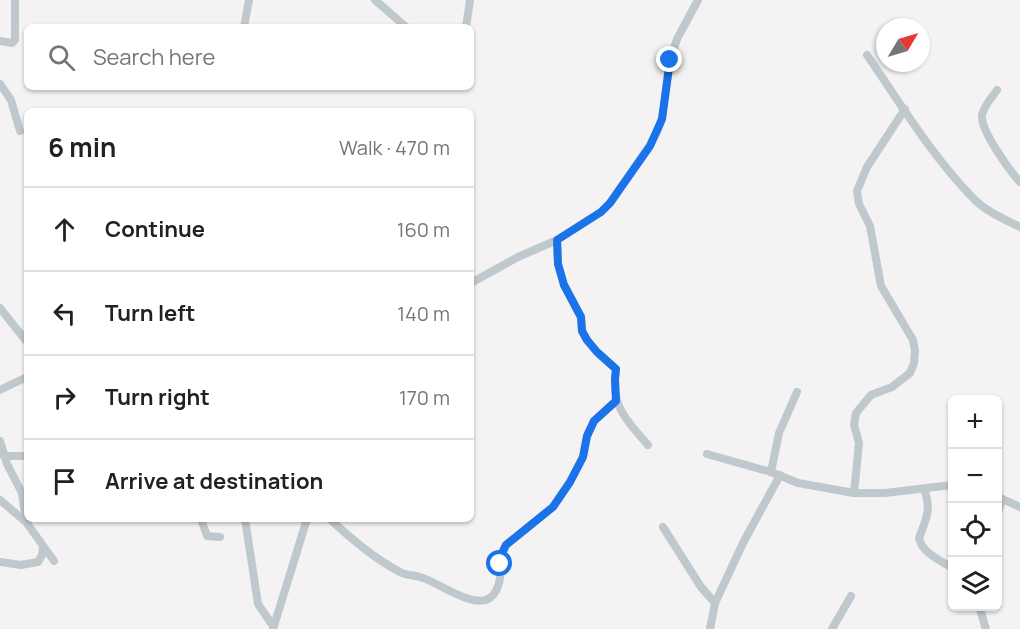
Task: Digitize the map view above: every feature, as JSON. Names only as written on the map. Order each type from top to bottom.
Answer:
[{"type":"street","points":[[0,41],[12,43],[15,40],[15,0]]},
{"type":"street","points":[[245,24],[249,0]]},
{"type":"street","points":[[375,0],[403,24]]},
{"type":"street","points":[[466,24],[470,0]]},
{"type":"street","points":[[474,281],[518,257],[557,240],[601,212],[610,203],[650,146],[662,119],[670,60],[677,39],[698,0]]},
{"type":"street","points":[[867,55],[938,155],[974,199],[1020,227]]},
{"type":"street","points":[[0,84],[11,100],[21,131]]},
{"type":"street","points":[[997,90],[985,108],[982,117],[984,128],[1020,182]]},
{"type":"street","points":[[854,493],[859,443],[854,425],[856,413],[871,395],[892,387],[910,373],[914,363],[913,340],[881,286],[870,226],[859,204],[857,191],[867,167],[905,109]]},
{"type":"street","points":[[557,240],[558,264],[564,285],[581,317],[582,331],[597,352],[616,369],[616,401],[621,413],[648,445]]},
{"type":"street","points":[[0,308],[24,338]]},
{"type":"street","points":[[0,390],[24,378]]},
{"type":"street","points":[[710,629],[715,603],[775,473],[779,433],[797,392]]},
{"type":"street","points":[[333,522],[347,535],[402,573],[424,578],[460,597],[485,600],[492,597],[500,580],[500,564],[506,545],[553,507],[583,457],[587,436],[594,421],[616,401]]},
{"type":"street","points":[[0,441],[4,462],[22,493],[24,508]]},
{"type":"street","points":[[707,454],[775,473],[798,483],[854,493],[885,493],[948,486]]},
{"type":"street","points":[[4,462],[24,457]]},
{"type":"street","points":[[924,489],[929,510],[919,538],[920,542],[928,553],[948,566]]},
{"type":"street","points":[[1002,499],[1020,507]]},
{"type":"street","points":[[0,500],[24,520]]},
{"type":"street","points":[[26,522],[54,561]]},
{"type":"street","points":[[202,522],[207,536],[220,537]]},
{"type":"street","points":[[245,522],[258,604],[273,628]]},
{"type":"street","points":[[273,628],[306,522]]},
{"type":"street","points":[[663,527],[701,587],[715,603]]},
{"type":"street","points":[[0,562],[21,565],[38,562],[43,547]]},
{"type":"street","points":[[832,629],[851,596]]},
{"type":"street","points":[[981,611],[986,629]]},
{"type":"route","points":[[500,564],[506,545],[553,507],[583,457],[587,436],[594,421],[616,401],[616,369],[597,352],[582,331],[581,317],[564,285],[558,264],[557,240],[601,212],[610,203],[650,146],[662,119],[670,60]]}]
